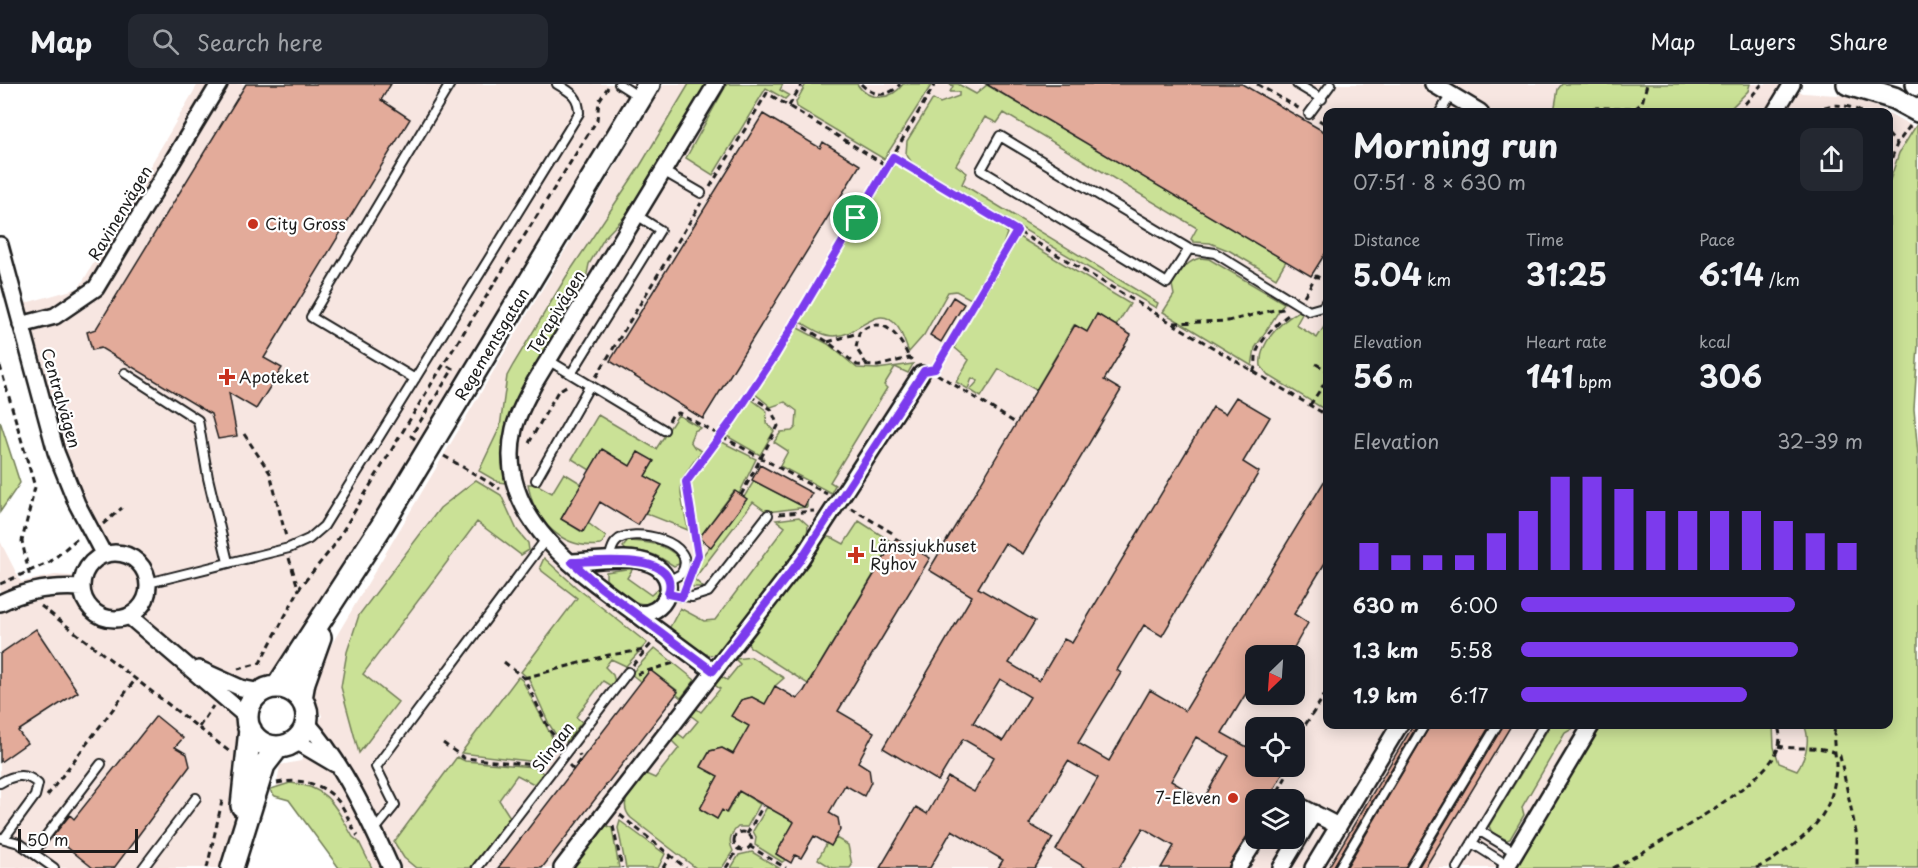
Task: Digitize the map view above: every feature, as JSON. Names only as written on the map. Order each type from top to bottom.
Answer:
[{"type":"street","name":"Ravinenvägen","points":[[21,325],[55,316],[96,288],[219,84]]},
{"type":"street","name":"Terapivägen","points":[[713,671],[635,613],[546,539],[519,501],[512,465],[514,429],[520,412],[548,360],[661,170],[716,84]]},
{"type":"street","points":[[1434,84],[1473,108]]},
{"type":"street","points":[[1777,108],[1792,84]]},
{"type":"street","points":[[1848,84],[1894,98],[1915,116]]},
{"type":"street","name":"Regementsgatan","points":[[269,690],[333,603],[645,91]]},
{"type":"street","name":"Centralvägen","points":[[0,245],[56,452],[77,504],[94,531],[104,555]]},
{"type":"street","points":[[562,868],[801,559],[921,375]]},
{"type":"street","points":[[114,553],[133,558],[146,574],[148,583],[143,603],[129,616],[108,618],[98,614],[84,599],[82,588],[87,568],[104,555],[114,553]]},
{"type":"street","points":[[572,562],[633,560],[651,564],[661,570],[668,588],[660,607],[648,613],[635,613]]},
{"type":"street","points":[[0,603],[35,590],[61,587],[82,588]]},
{"type":"street","name":"Regementsgatan","points":[[301,699],[304,682],[333,603]]},
{"type":"street","points":[[129,616],[178,657],[224,689],[261,742],[294,737],[321,739],[336,765],[368,835],[390,868]]},
{"type":"street","points":[[224,689],[286,688],[301,699],[307,714],[294,737],[264,765],[232,868]]},
{"type":"street","points":[[239,841],[249,707],[269,690]]},
{"type":"street","points":[[1313,868],[1397,729]]},
{"type":"street","points":[[1509,862],[1589,729]]},
{"type":"street","points":[[294,737],[336,765]]},
{"type":"street","points":[[1305,808],[1338,826]]},
{"type":"street","points":[[1281,868],[1314,813]]},
{"type":"street","points":[[1238,868],[1250,849]]},
{"type":"lane","points":[[415,379],[311,317],[450,84]]},
{"type":"lane","points":[[148,583],[289,548],[309,539],[324,526],[579,113],[579,103],[573,93],[557,84]]},
{"type":"lane","points":[[619,84],[645,91]]},
{"type":"lane","points":[[1297,84],[1322,99]]},
{"type":"lane","points":[[1309,114],[1331,84]]},
{"type":"lane","points":[[1443,108],[1451,95]]},
{"type":"lane","points":[[1189,249],[1167,283],[981,170],[1000,136],[1189,249],[1215,253],[1309,310],[1323,306]]},
{"type":"lane","points":[[661,170],[701,193]]},
{"type":"lane","points":[[571,374],[660,230],[635,214]]},
{"type":"lane","points":[[548,360],[664,430]]},
{"type":"lane","points":[[125,373],[198,420],[208,478],[228,562]]},
{"type":"lane","points":[[536,480],[587,384]]},
{"type":"lane","points":[[609,561],[612,548],[621,537],[633,535],[658,540],[677,548],[685,554],[687,560],[681,574],[668,588],[692,597],[708,592],[768,514]]},
{"type":"lane","points":[[368,835],[395,805],[376,767],[546,539]]},
{"type":"lane","name":"Slingan","points":[[477,868],[626,674]]},
{"type":"lane","points":[[1339,868],[1422,729]]},
{"type":"lane","points":[[1412,868],[1495,729]]},
{"type":"lane","points":[[1457,868],[1541,729]]},
{"type":"lane","points":[[33,854],[101,765]]},
{"type":"lane","points":[[0,783],[11,776],[24,775],[38,784],[35,795],[2,838],[54,868]]},
{"type":"lane","points":[[143,868],[196,798]]},
{"type":"lane","points":[[1480,831],[1509,862]]},
{"type":"lane","points":[[1472,843],[1509,862]]},
{"type":"path","points":[[199,727],[236,669],[260,663],[301,586],[333,547],[432,383],[597,120],[599,101],[610,84]]},
{"type":"path","points":[[789,106],[802,84]]},
{"type":"path","points":[[861,84],[874,93],[882,95],[894,91],[900,84]]},
{"type":"path","points":[[695,563],[698,555],[686,482],[749,395],[935,84]]},
{"type":"path","points":[[1257,84],[1323,123]]},
{"type":"path","points":[[1588,108],[1636,108],[1642,103],[1647,84]]},
{"type":"path","points":[[1741,108],[1762,84]]},
{"type":"path","points":[[528,443],[558,391],[564,386],[587,384],[596,378],[767,93],[887,166]]},
{"type":"path","points":[[1823,108],[1840,105],[1854,108]]},
{"type":"path","points":[[1893,155],[1915,116]]},
{"type":"path","points":[[1893,140],[1897,144]]},
{"type":"path","points":[[893,157],[1323,413]]},
{"type":"path","points":[[921,375],[924,371],[935,369],[1017,231]]},
{"type":"path","points":[[1299,304],[1316,276],[1323,280]]},
{"type":"path","points":[[1172,323],[1228,321],[1274,310],[1296,309],[1276,322],[1257,349],[1257,365],[1253,372]]},
{"type":"path","points":[[828,342],[858,333],[870,325],[883,325],[900,339],[909,358]]},
{"type":"path","points":[[858,333],[856,348],[858,355],[869,366]]},
{"type":"path","points":[[1316,364],[1323,368]]},
{"type":"path","points":[[1310,405],[1323,386]]},
{"type":"path","points":[[741,495],[777,430],[778,422],[771,409],[749,395]]},
{"type":"path","points":[[679,413],[837,505],[894,534]]},
{"type":"path","points":[[244,434],[270,473],[276,501]]},
{"type":"path","points":[[430,447],[505,493]]},
{"type":"path","points":[[768,514],[837,505]]},
{"type":"path","points":[[0,584],[50,562],[61,555],[75,538],[94,531],[122,508]]},
{"type":"path","points":[[626,674],[652,643]]},
{"type":"path","points":[[524,678],[609,655],[646,650]]},
{"type":"path","points":[[626,674],[697,659]]},
{"type":"path","points":[[504,662],[524,678],[555,738],[568,748]]},
{"type":"path","points":[[42,803],[135,680]]},
{"type":"path","points":[[1305,725],[1323,698]]},
{"type":"path","points":[[1613,868],[1716,806],[1754,778],[1774,757],[1778,746],[1777,729]]},
{"type":"path","points":[[1756,868],[1769,864],[1811,832],[1824,816],[1834,791],[1835,729]]},
{"type":"path","points":[[442,743],[465,758],[535,765],[556,778],[573,756],[579,754],[581,759],[573,769]]},
{"type":"path","points":[[1778,746],[1792,750],[1834,751],[1840,756],[1849,786],[1857,837],[1857,868]]},
{"type":"path","points":[[259,778],[275,783],[293,779],[323,789],[340,802],[368,835]]},
{"type":"path","points":[[207,868],[225,788]]},
{"type":"path","points":[[747,834],[763,806]]},
{"type":"path","points":[[609,807],[686,868]]},
{"type":"path","points":[[609,807],[622,868]]},
{"type":"path","points":[[739,833],[747,834],[751,838],[749,846],[744,850],[738,848],[734,841],[735,836],[739,833]]},
{"type":"path","points":[[749,846],[786,868]]},
{"type":"path","points":[[726,868],[738,848]]},
{"type":"path","points":[[663,868],[670,856]]},
{"type":"shaded area","points":[[198,84],[636,84],[276,675],[259,683],[246,697],[237,718],[242,753],[234,843],[228,868],[0,868],[0,541],[21,582],[55,575],[73,576],[90,548],[64,495],[36,387],[11,307],[79,288]]},
{"type":"shaded area","name":"Länssjukhuset Ryhov","points":[[664,84],[1787,84],[1803,93],[1854,96],[1880,108],[1323,108],[1323,729],[1893,729],[1893,116],[1918,129],[1905,374],[1918,454],[1918,868],[339,868],[289,800],[275,796],[280,765],[301,761],[322,716],[313,694],[324,657]]},
{"type":"green space","points":[[689,84],[706,84],[627,214],[605,237],[589,264],[585,284],[512,410],[503,446],[505,483],[498,482],[479,471],[500,427],[507,376],[566,277],[640,166]]},
{"type":"green space","points":[[727,84],[783,84],[780,90],[789,95],[785,99],[766,88],[713,175],[686,158]]},
{"type":"green space","points":[[806,84],[857,84],[868,94],[880,97],[892,94],[903,84],[932,84],[884,159],[797,107],[796,102]]},
{"type":"green space","points":[[949,84],[958,84],[976,94],[987,85],[1286,261],[1276,278],[1230,251],[1210,243],[1194,242],[1191,239],[1197,228],[1004,113],[997,123],[985,117],[956,165],[967,173],[962,184],[1158,303],[1156,308],[912,163],[906,154],[907,141],[933,99],[940,103],[959,96],[959,92],[950,92],[953,86]]},
{"type":"green space","points":[[1562,84],[1750,84],[1748,91],[1731,108],[1555,108],[1558,89]]},
{"type":"green space","points":[[1917,124],[1918,346],[1914,409],[1918,454],[1918,868],[1515,868],[1600,729],[1773,729],[1774,747],[1779,763],[1797,770],[1806,748],[1806,729],[1893,729],[1893,171],[1899,153]]},
{"type":"green space","points":[[895,163],[899,163],[1003,226],[1007,233],[1002,249],[971,299],[956,291],[948,292],[924,335],[909,352],[897,326],[890,319],[875,318],[843,335],[834,336],[821,333],[799,321]]},
{"type":"green space","points":[[1019,237],[1130,304],[1116,326],[1097,315],[1087,332],[1074,325],[1036,390],[999,369],[981,397],[970,390],[978,381],[972,378],[968,389],[956,382],[969,360],[955,348],[956,341]]},
{"type":"green space","points":[[1200,258],[1209,259],[1284,303],[1255,348],[1252,366],[1163,312],[1174,295],[1172,285],[1178,276],[1187,265]]},
{"type":"green space","points":[[1299,311],[1302,314],[1296,325],[1317,338],[1323,328],[1323,409],[1268,375],[1261,366],[1263,350],[1267,342],[1285,321]]},
{"type":"green space","points":[[796,327],[828,344],[857,368],[877,369],[913,364],[908,373],[895,367],[884,385],[887,388],[830,482],[835,485],[831,493],[780,466],[788,451],[774,442],[781,432],[792,431],[796,427],[797,411],[785,402],[771,407],[754,393]]},
{"type":"green space","points":[[751,399],[767,411],[766,423],[774,431],[760,455],[725,435]]},
{"type":"green space","points":[[598,415],[656,449],[678,415],[701,428],[694,431],[690,441],[694,447],[702,451],[686,472],[681,488],[688,530],[645,513],[661,486],[645,476],[653,462],[638,452],[630,466],[602,450],[590,470],[572,459]]},
{"type":"green space","points":[[0,421],[20,483],[0,512]]},
{"type":"green space","points":[[720,441],[756,459],[739,494],[734,491],[699,538],[703,541],[699,547],[691,500],[691,480]]},
{"type":"green space","points":[[564,473],[582,484],[561,519],[582,532],[588,523],[606,537],[601,545],[574,543],[563,538],[552,531],[537,510],[528,484],[536,484],[552,493]]},
{"type":"green space","points":[[476,480],[501,495],[517,530],[528,543],[529,550],[521,555],[477,522],[363,674],[398,702],[359,753],[341,687],[347,652],[359,615],[440,508]]},
{"type":"green space","points":[[754,481],[804,507],[807,502],[807,507],[767,512],[753,502],[694,579],[703,587],[693,587],[690,583],[700,559],[746,500],[744,497]]},
{"type":"green space","points":[[799,517],[808,525],[807,536],[720,654],[706,654],[699,651],[669,629],[680,608],[704,621],[715,620],[785,527],[776,520]]},
{"type":"green space","points":[[859,521],[892,542],[808,684],[750,647],[744,639],[823,536],[844,544]]},
{"type":"green space","points":[[628,541],[662,546],[679,558],[679,564],[674,566],[646,552],[627,551],[623,547]]},
{"type":"green space","points":[[544,558],[577,588],[647,643],[626,666],[611,659],[605,667],[613,675],[615,682],[611,686],[603,681],[576,717],[582,722],[566,742],[556,735],[529,679],[521,672],[577,598],[542,571],[540,567]]},
{"type":"green space","points":[[633,568],[627,578],[651,595],[660,587],[659,595],[652,603],[633,601],[620,594],[606,579],[606,572]]},
{"type":"green space","points":[[655,648],[695,680],[681,698],[676,694],[678,691],[650,670],[641,682],[631,674]]},
{"type":"green space","points":[[751,657],[784,678],[775,686],[765,704],[752,697],[740,701],[732,716],[749,726],[733,754],[722,748],[710,751],[701,766],[718,776],[700,809],[717,819],[722,810],[727,813],[739,791],[760,804],[747,827],[738,827],[733,832],[730,841],[733,851],[722,868],[696,868],[631,818],[625,807],[626,801],[631,789],[641,778],[646,774],[655,778],[679,748],[670,739],[676,732],[684,738],[698,721],[689,714],[694,707],[701,712],[720,689],[712,683],[718,675],[727,680],[740,664],[735,659]]},
{"type":"green space","points":[[518,677],[522,680],[554,741],[537,762],[461,753]]},
{"type":"green space","points":[[1548,729],[1572,729],[1565,733],[1522,807],[1524,815],[1510,839],[1507,840],[1492,833],[1489,826]]},
{"type":"green space","points":[[457,757],[465,761],[534,767],[543,773],[534,784],[517,775],[499,800],[510,817],[470,868],[416,868],[404,858],[394,842]]},
{"type":"green space","points":[[290,783],[314,789],[330,800],[353,837],[359,842],[372,868],[339,868],[289,800],[275,796],[271,792],[271,789]]},
{"type":"green space","points":[[767,807],[794,822],[776,854],[785,860],[782,862],[755,845],[756,837],[753,831]]},
{"type":"green space","points":[[620,821],[665,854],[658,868],[626,868],[618,828]]},
{"type":"green space","points":[[605,825],[612,828],[619,868],[571,868]]},
{"type":"green space","points":[[836,838],[848,845],[852,865],[850,868],[832,868],[818,859],[827,843],[831,846]]},
{"type":"green space","points":[[752,852],[779,868],[731,868],[739,855]]},
{"type":"building","name":"City Gross","points":[[246,84],[391,84],[381,100],[410,119],[264,358],[282,368],[256,409],[229,393],[237,436],[218,439],[211,414],[101,348],[92,350],[87,332],[96,329]]},
{"type":"building","points":[[986,84],[1242,84],[1323,131],[1323,257],[1311,276]]},
{"type":"building","points":[[763,114],[820,148],[823,142],[860,165],[703,419],[610,361]]},
{"type":"building","points":[[953,297],[964,304],[941,342],[930,335]]},
{"type":"building","points":[[1097,314],[1131,335],[1104,380],[1121,390],[1023,554],[1005,543],[978,588],[1035,621],[1009,663],[1039,681],[1064,639],[1072,643],[1213,407],[1225,414],[1236,397],[1270,417],[1243,462],[1259,472],[1162,636],[1144,625],[1117,670],[1121,673],[1078,743],[1109,761],[1150,690],[1185,711],[1323,483],[1323,566],[1294,614],[1308,623],[1295,645],[1245,645],[1245,695],[1222,733],[1245,746],[1245,777],[1281,777],[1274,789],[1245,789],[1245,839],[1228,868],[1161,868],[1174,846],[1143,828],[1119,868],[1086,868],[1056,850],[1098,778],[1068,761],[1029,824],[1053,838],[1035,868],[998,868],[1003,860],[952,830],[930,868],[880,868],[916,807],[927,814],[948,777],[974,792],[994,757],[963,739],[938,781],[883,748],[972,596],[929,570],[1075,325],[1087,332]],"holes":[[[1000,679],[1030,697],[1003,741],[973,723]],[[1196,737],[1229,756],[1203,800],[1171,781]]]},
{"type":"building","points":[[602,449],[630,466],[638,452],[654,461],[645,476],[662,485],[638,525],[600,502],[583,532],[561,519]]},
{"type":"building","points":[[760,465],[812,493],[804,507],[752,480]]},
{"type":"building","points":[[735,491],[747,499],[711,547],[699,538]]},
{"type":"building","points":[[896,538],[930,558],[838,711],[874,732],[858,762],[869,769],[871,782],[864,796],[845,785],[829,813],[838,818],[840,830],[831,846],[814,836],[801,858],[795,855],[791,863],[776,854],[794,822],[739,791],[726,813],[722,810],[717,819],[700,809],[718,776],[701,767],[710,751],[722,748],[733,754],[749,726],[731,716],[741,700],[752,697],[765,704],[775,686],[797,699],[804,691]]},
{"type":"building","points":[[36,629],[78,692],[18,731],[27,743],[0,762],[0,654]]},
{"type":"building","points":[[650,670],[678,692],[542,868],[498,868]]},
{"type":"building","points":[[156,716],[183,738],[175,747],[187,754],[190,766],[114,868],[93,868],[53,836],[70,815],[74,819]]},
{"type":"building","points":[[1411,729],[1415,729],[1333,868],[1328,868]]},
{"type":"building","points":[[1428,729],[1488,729],[1405,868],[1346,868]]},
{"type":"building","points":[[1501,729],[1509,729],[1425,868],[1418,868]]},
{"type":"place","name":"City Gross","points":[[253,224]]},
{"type":"place","name":"Apoteket","points":[[227,377]]},
{"type":"place","name":"Länssjukhuset Ryhov","points":[[856,555]]},
{"type":"place","name":"7-Eleven","points":[[1233,798]]},
{"type":"route","points":[[893,157],[1017,231],[935,369],[924,371],[801,559],[713,671],[600,587],[572,562],[633,560],[651,564],[661,570],[667,578],[670,587],[668,594],[682,597],[698,555],[686,495],[686,482],[733,419],[776,354],[856,218],[893,157]]}]
